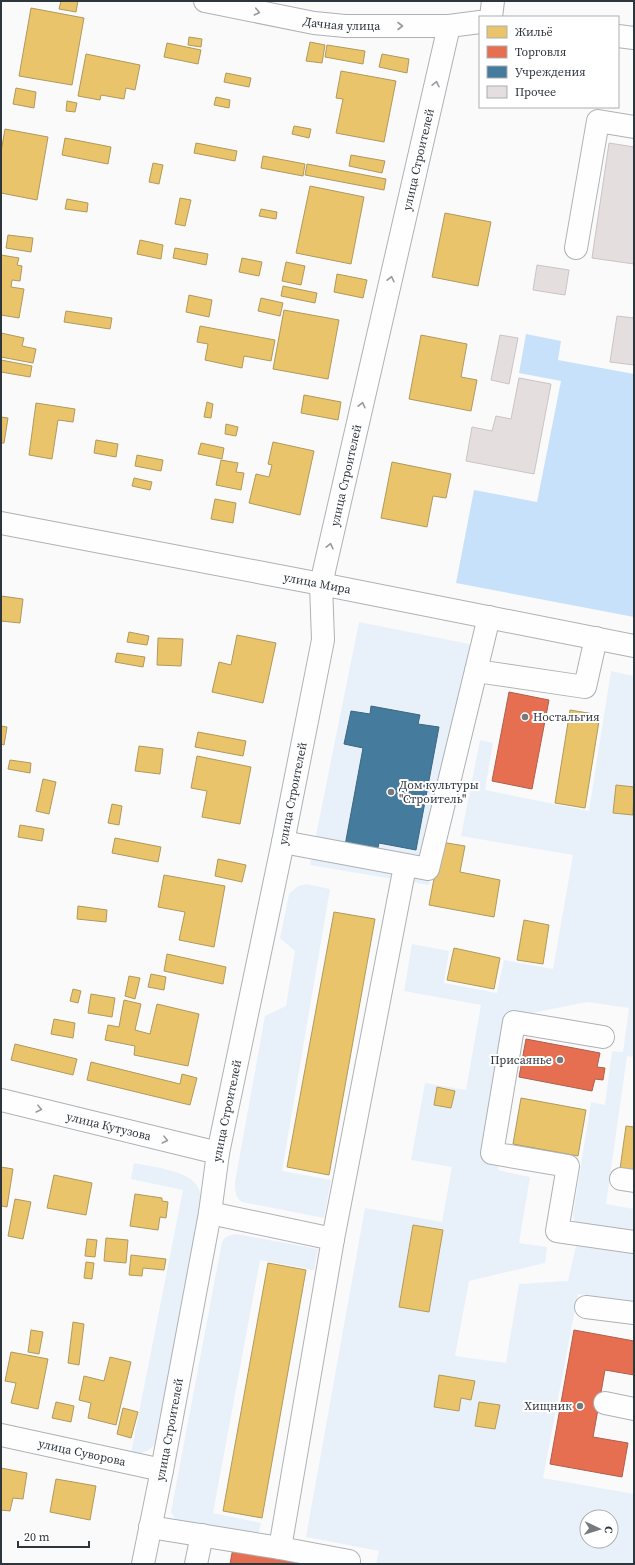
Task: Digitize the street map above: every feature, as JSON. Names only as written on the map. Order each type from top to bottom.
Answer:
[{"type":"street","name":"Дачная улица","points":[[205,1],[314,23],[345,26],[449,26],[479,22]]},
{"type":"street","points":[[491,16],[493,1]]},
{"type":"street","name":"улица Строителей","points":[[143,1564],[210,1213],[218,1153],[324,640],[321,584],[449,26]]},
{"type":"street","points":[[619,36],[634,38]]},
{"type":"street","points":[[576,248],[598,121],[634,127]]},
{"type":"street","name":"улица Мира","points":[[1,523],[634,646]]},
{"type":"street","points":[[283,842],[405,866],[428,869],[489,617]]},
{"type":"street","points":[[476,671],[585,686],[596,638]]},
{"type":"street","points":[[280,1548],[333,1239],[405,866]]},
{"type":"street","points":[[603,1037],[514,1022],[492,1153],[568,1166],[557,1231],[634,1242]]},
{"type":"street","name":"улица Кутузова","points":[[1,1100],[218,1153]]},
{"type":"street","points":[[210,1213],[333,1239]]},
{"type":"street","points":[[586,1307],[634,1313]]},
{"type":"street","points":[[605,1403],[634,1408]]},
{"type":"street","name":"улица Суворова","points":[[1,1434],[162,1470]]},
{"type":"street","points":[[150,1527],[280,1548],[349,1561],[348,1564]]},
{"type":"street","points":[[196,1564],[202,1535]]},
{"type":"shaded area","points":[[526,334],[561,341],[558,360],[634,374],[634,617],[456,583],[474,490],[537,502],[561,381],[519,373]]},
{"type":"shaded area","points":[[359,622],[474,645],[429,885],[310,865]]},
{"type":"shaded area","points":[[611,671],[634,676],[634,787],[616,786],[613,813],[633,815],[634,808],[634,1057],[627,1056],[606,1204],[634,1209],[634,1232],[578,1223],[574,1220],[573,1215],[591,1102],[605,1105],[612,1051],[623,1052],[629,1008],[587,1002],[522,1015],[498,1170],[530,1177],[519,1243],[547,1247],[545,1263],[469,1281],[455,1356],[506,1363],[519,1284],[568,1281],[576,1246],[634,1254],[634,1301],[578,1294],[543,1478],[634,1494],[634,1564],[376,1564],[379,1551],[306,1537],[365,1208],[442,1222],[452,1167],[411,1160],[425,1083],[466,1090],[481,1005],[404,991],[412,944],[449,951],[444,983],[497,993],[504,960],[553,969],[573,855],[461,836],[480,740],[493,743],[485,790],[589,811]],"holes":[[[437,1087],[454,1091],[451,1108],[434,1105]],[[413,1225],[443,1230],[429,1312],[399,1307]],[[439,1375],[474,1381],[471,1400],[461,1398],[459,1410],[434,1407]],[[479,1402],[499,1406],[495,1429],[475,1426]]]},
{"type":"shaded area","points":[[306,884],[330,889],[282,1171],[331,1180],[324,1218],[242,1202],[236,1194],[235,1188],[265,1016],[286,1006],[295,951],[280,938],[289,894],[298,886]]},
{"type":"shaded area","points":[[134,1163],[169,1170],[187,1177],[198,1187],[202,1208],[154,1445],[146,1451],[131,1453],[183,1190],[131,1179]]},
{"type":"shaded area","points":[[236,1234],[318,1249],[314,1270],[260,1260],[213,1513],[261,1523],[257,1539],[177,1522],[171,1512],[222,1242],[228,1236]]},
{"type":"building: Жильё","points":[[61,1],[78,1],[76,12],[59,9]]},
{"type":"building: Жильё","points":[[31,8],[84,18],[72,85],[19,76]]},
{"type":"building: Жильё","points":[[189,37],[202,39],[201,47],[188,45]]},
{"type":"building: Жильё","points":[[310,42],[325,45],[322,63],[306,61]]},
{"type":"building: Жильё","points":[[167,43],[201,50],[198,64],[164,57]]},
{"type":"building: Жильё","points":[[327,45],[365,51],[363,64],[325,57]]},
{"type":"building: Жильё","points":[[86,54],[140,65],[135,90],[126,88],[124,99],[101,95],[100,100],[78,96]]},
{"type":"building: Жильё","points":[[382,54],[409,59],[407,73],[379,67]]},
{"type":"building: Жильё","points":[[341,71],[396,81],[384,142],[336,133],[343,99],[336,98]]},
{"type":"building: Жильё","points":[[226,73],[251,78],[249,87],[224,82]]},
{"type":"building: Жильё","points":[[16,88],[36,92],[34,108],[13,104]]},
{"type":"building: Жильё","points":[[216,97],[230,100],[229,108],[214,105]]},
{"type":"building: Жильё","points":[[67,101],[77,103],[75,112],[66,111]]},
{"type":"building: Жильё","points":[[294,126],[311,129],[309,138],[292,134]]},
{"type":"building: Жильё","points":[[5,129],[48,137],[37,200],[1,193],[1,152]]},
{"type":"building: Жильё","points":[[65,138],[111,147],[108,164],[62,155]]},
{"type":"building: Жильё","points":[[196,143],[237,151],[235,161],[194,153]]},
{"type":"building: Жильё","points":[[351,155],[385,161],[382,173],[349,166]]},
{"type":"building: Жильё","points":[[263,156],[305,164],[303,176],[261,168]]},
{"type":"building: Жильё","points":[[153,163],[163,165],[159,184],[149,182]]},
{"type":"building: Жильё","points":[[307,164],[386,179],[384,190],[305,175]]},
{"type":"building: Жильё","points":[[310,186],[364,197],[351,264],[296,253]]},
{"type":"building: Жильё","points":[[180,198],[191,200],[185,226],[175,224]]},
{"type":"building: Жильё","points":[[67,199],[88,203],[87,212],[65,209]]},
{"type":"building: Жильё","points":[[261,209],[277,212],[276,219],[259,216]]},
{"type":"building: Жильё","points":[[445,213],[491,222],[478,286],[432,277]]},
{"type":"building: Жильё","points":[[8,235],[33,238],[31,252],[6,248]]},
{"type":"building: Жильё","points":[[140,240],[163,245],[161,259],[137,254]]},
{"type":"building: Жильё","points":[[175,248],[208,254],[206,265],[173,258]]},
{"type":"building: Жильё","points":[[1,255],[19,258],[17,265],[22,266],[20,281],[12,280],[11,287],[24,289],[19,318],[1,315]]},
{"type":"building: Жильё","points":[[242,258],[262,262],[259,276],[239,272]]},
{"type":"building: Жильё","points":[[286,262],[305,266],[301,285],[282,281]]},
{"type":"building: Жильё","points":[[337,274],[367,280],[363,298],[334,292]]},
{"type":"building: Жильё","points":[[283,286],[317,293],[315,303],[281,296]]},
{"type":"building: Жильё","points":[[189,295],[212,300],[209,317],[186,312]]},
{"type":"building: Жильё","points":[[261,298],[283,303],[280,316],[258,311]]},
{"type":"building: Жильё","points":[[284,310],[339,320],[328,379],[273,369]]},
{"type":"building: Жильё","points":[[66,311],[112,318],[110,329],[64,322]]},
{"type":"building: Жильё","points":[[200,326],[275,340],[271,361],[244,356],[242,368],[205,360],[208,344],[197,342]]},
{"type":"building: Жильё","points":[[1,333],[24,338],[22,346],[36,349],[33,363],[1,357]]},
{"type":"building: Жильё","points":[[421,335],[467,344],[461,377],[477,380],[471,411],[409,399]]},
{"type":"building: Жильё","points":[[1,360],[32,366],[30,377],[1,372]]},
{"type":"building: Жильё","points":[[304,395],[341,402],[338,420],[301,413]]},
{"type":"building: Жильё","points":[[207,402],[213,404],[211,418],[204,417]]},
{"type":"building: Жильё","points":[[36,403],[75,409],[73,422],[58,420],[52,459],[29,455]]},
{"type":"building: Жильё","points":[[1,417],[8,418],[4,443],[1,443]]},
{"type":"building: Жильё","points":[[226,424],[238,427],[236,436],[225,434]]},
{"type":"building: Жильё","points":[[96,440],[118,444],[116,457],[94,453]]},
{"type":"building: Жильё","points":[[273,442],[314,451],[300,515],[249,503],[256,474],[269,477],[272,465],[268,464]]},
{"type":"building: Жильё","points":[[201,443],[224,448],[222,459],[198,454]]},
{"type":"building: Жильё","points":[[137,455],[163,460],[161,471],[135,466]]},
{"type":"building: Жильё","points":[[221,460],[238,463],[236,472],[244,473],[241,490],[216,485]]},
{"type":"building: Жильё","points":[[392,462],[451,474],[446,498],[433,496],[427,527],[381,518]]},
{"type":"building: Жильё","points":[[134,478],[152,482],[150,490],[132,486]]},
{"type":"building: Жильё","points":[[215,499],[236,503],[233,523],[211,519]]},
{"type":"building: Жильё","points":[[1,596],[23,599],[20,623],[1,621]]},
{"type":"building: Жильё","points":[[129,632],[149,636],[147,645],[127,642]]},
{"type":"building: Жильё","points":[[237,635],[276,643],[263,703],[212,692],[219,662],[231,665]]},
{"type":"building: Жильё","points":[[158,638],[183,639],[181,666],[157,665]]},
{"type":"building: Жильё","points":[[117,653],[145,657],[143,667],[115,662]]},
{"type":"building: Жильё","points":[[570,710],[600,715],[585,808],[555,803]]},
{"type":"building: Жильё","points":[[1,726],[7,727],[4,745],[1,744]]},
{"type":"building: Жильё","points":[[198,732],[246,741],[243,756],[195,747]]},
{"type":"building: Жильё","points":[[139,746],[163,749],[160,774],[135,771]]},
{"type":"building: Жильё","points":[[197,756],[251,767],[240,824],[202,817],[207,791],[191,788]]},
{"type":"building: Жильё","points":[[10,760],[31,763],[30,773],[8,769]]},
{"type":"building: Жильё","points":[[43,779],[56,782],[49,814],[36,811]]},
{"type":"building: Жильё","points":[[616,785],[634,787],[633,815],[613,813]]},
{"type":"building: Жильё","points":[[112,804],[122,806],[119,825],[108,823]]},
{"type":"building: Жильё","points":[[20,825],[44,829],[42,841],[18,837]]},
{"type":"building: Жильё","points":[[115,838],[161,847],[158,862],[112,853]]},
{"type":"building: Жильё","points":[[441,842],[465,846],[460,872],[500,880],[494,917],[429,905]]},
{"type":"building: Жильё","points":[[218,859],[246,865],[242,882],[215,876]]},
{"type":"building: Жильё","points":[[164,875],[225,886],[214,947],[179,940],[185,912],[158,907]]},
{"type":"building: Жильё","points":[[78,906],[107,910],[106,922],[77,919]]},
{"type":"building: Жильё","points":[[334,912],[375,919],[329,1175],[287,1167]]},
{"type":"building: Жильё","points":[[524,920],[549,925],[543,964],[517,960]]},
{"type":"building: Жильё","points":[[454,948],[500,958],[494,989],[447,980]]},
{"type":"building: Жильё","points":[[167,954],[226,967],[223,984],[164,971]]},
{"type":"building: Жильё","points":[[151,974],[166,977],[164,990],[148,987]]},
{"type":"building: Жильё","points":[[129,976],[140,978],[135,999],[125,996]]},
{"type":"building: Жильё","points":[[73,989],[81,991],[78,1003],[70,1001]]},
{"type":"building: Жильё","points":[[91,994],[115,998],[112,1017],[88,1013]]},
{"type":"building: Жильё","points":[[124,1000],[141,1004],[135,1030],[150,1034],[157,1004],[199,1014],[188,1066],[134,1055],[135,1046],[105,1040],[108,1025],[119,1027]]},
{"type":"building: Жильё","points":[[54,1019],[75,1023],[73,1038],[51,1034]]},
{"type":"building: Жильё","points":[[15,1044],[77,1059],[73,1075],[11,1060]]},
{"type":"building: Жильё","points":[[91,1062],[180,1084],[182,1074],[197,1078],[190,1105],[87,1080]]},
{"type":"building: Жильё","points":[[437,1087],[455,1091],[451,1108],[434,1105]]},
{"type":"building: Жильё","points":[[521,1098],[586,1110],[578,1156],[513,1144]]},
{"type":"building: Жильё","points":[[626,1126],[634,1127],[634,1171],[620,1169]]},
{"type":"building: Жильё","points":[[1,1167],[13,1169],[7,1207],[1,1206]]},
{"type":"building: Жильё","points":[[54,1175],[92,1183],[86,1215],[47,1208]]},
{"type":"building: Жильё","points":[[135,1194],[162,1198],[162,1201],[168,1202],[166,1218],[160,1217],[158,1230],[130,1226]]},
{"type":"building: Жильё","points":[[15,1199],[31,1202],[23,1239],[8,1236]]},
{"type":"building: Жильё","points":[[413,1225],[443,1230],[429,1312],[399,1307]]},
{"type":"building: Жильё","points":[[106,1238],[128,1240],[126,1263],[104,1261]]},
{"type":"building: Жильё","points":[[87,1239],[97,1240],[95,1257],[85,1256]]},
{"type":"building: Жильё","points":[[131,1255],[166,1259],[164,1270],[143,1268],[142,1276],[129,1275]]},
{"type":"building: Жильё","points":[[86,1262],[94,1263],[92,1279],[84,1278]]},
{"type":"building: Жильё","points":[[268,1263],[306,1270],[262,1518],[223,1511]]},
{"type":"building: Жильё","points":[[73,1322],[84,1324],[79,1365],[68,1363]]},
{"type":"building: Жильё","points":[[31,1330],[43,1332],[39,1354],[28,1352]]},
{"type":"building: Жильё","points":[[11,1352],[48,1359],[38,1409],[11,1403],[16,1383],[5,1381]]},
{"type":"building: Жильё","points":[[110,1357],[131,1362],[116,1425],[88,1418],[91,1403],[79,1400],[84,1376],[104,1381]]},
{"type":"building: Жильё","points":[[439,1375],[475,1381],[471,1400],[461,1398],[459,1411],[434,1407]]},
{"type":"building: Жильё","points":[[56,1402],[74,1406],[71,1422],[52,1418]]},
{"type":"building: Жильё","points":[[479,1402],[500,1405],[495,1429],[475,1426]]},
{"type":"building: Жильё","points":[[123,1408],[138,1412],[131,1438],[117,1434]]},
{"type":"building: Жильё","points":[[1,1468],[27,1473],[23,1499],[13,1498],[10,1511],[1,1510]]},
{"type":"building: Жильё","points":[[56,1479],[96,1486],[90,1520],[50,1512]]},
{"type":"building: Торговля","points":[[509,692],[549,700],[532,789],[492,781]]},
{"type":"building: Торговля","name":"Присаянье","points":[[526,1039],[600,1053],[597,1067],[605,1068],[603,1080],[595,1079],[592,1091],[519,1077]]},
{"type":"building: Торговля","name":"Хищник","points":[[574,1330],[634,1341],[634,1375],[605,1370],[593,1437],[628,1443],[622,1477],[550,1464]]},
{"type":"building: Торговля","points":[[233,1548],[321,1564],[230,1564]]},
{"type":"building: Учреждения","name":"Дом культуры \"Строитель\"","points":[[371,706],[420,715],[418,724],[439,727],[416,850],[379,843],[376,857],[344,851],[363,748],[344,744],[351,711],[370,714]]},
{"type":"building: Прочее","points":[[609,143],[634,147],[634,264],[592,258]]},
{"type":"building: Прочее","points":[[537,265],[569,270],[565,295],[533,290]]},
{"type":"building: Прочее","points":[[617,316],[634,318],[634,365],[610,362]]},
{"type":"building: Прочее","points":[[500,335],[518,338],[509,384],[491,380]]},
{"type":"building: Прочее","points":[[519,378],[551,384],[534,474],[466,461],[472,427],[492,431],[496,416],[511,419]]},
{"type":"place","name":"Ностальгия","points":[[525,717]]},
{"type":"place","name":"Дом культуры \"Строитель\"","points":[[391,792]]},
{"type":"place","name":"Присаянье","points":[[560,1060]]},
{"type":"place","name":"Хищник","points":[[580,1406]]}]
